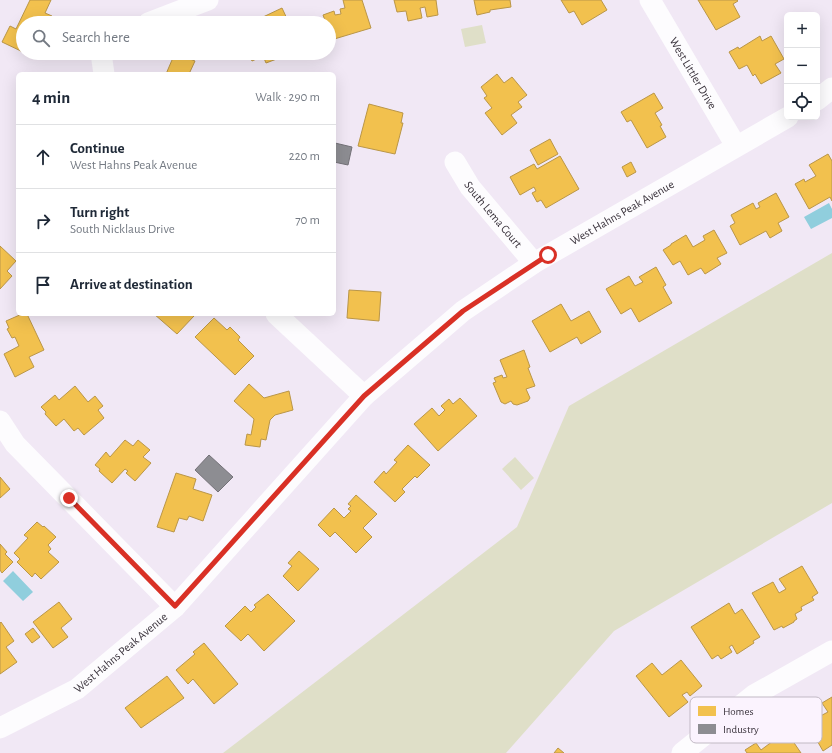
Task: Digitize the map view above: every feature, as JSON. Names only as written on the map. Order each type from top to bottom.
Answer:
[{"type":"street","points":[[166,16],[208,0]]},
{"type":"street","name":"West Littler Drive","points":[[650,0],[736,146]]},
{"type":"street","points":[[102,60],[104,72]]},
{"type":"street","points":[[820,98],[832,88]]},
{"type":"street","name":"West Hahns Peak Avenue","points":[[0,728],[76,689],[175,606],[364,396],[463,311],[534,263],[784,119]]},
{"type":"street","name":"South Lema Court","points":[[455,162],[470,187],[534,263]]},
{"type":"street","points":[[278,316],[364,396]]},
{"type":"street","points":[[0,421],[15,444],[175,606]]},
{"type":"street","points":[[752,697],[832,651]]},
{"type":"street","points":[[682,753],[694,743]]},
{"type":"green space","points":[[482,25],[486,43],[465,47],[461,29]]},
{"type":"green space","points":[[832,253],[832,503],[614,631],[506,753],[223,753],[517,527],[569,406]]},
{"type":"green space","points":[[515,457],[534,478],[521,490],[502,469]]},
{"type":"water","points":[[829,203],[832,209],[832,218],[811,229],[804,217]]},
{"type":"water","points":[[13,571],[33,592],[23,601],[3,581]]},
{"type":"building: Homes","points":[[30,0],[51,0],[45,13],[52,16],[22,16]]},
{"type":"building: Homes","points":[[343,0],[362,0],[371,28],[336,38],[336,16],[323,15],[334,11],[335,15],[341,14],[340,9],[345,8]]},
{"type":"building: Homes","points":[[394,0],[436,0],[438,15],[427,17],[425,7],[420,8],[422,18],[408,21],[406,11],[397,12]]},
{"type":"building: Homes","points":[[474,0],[510,0],[511,7],[490,10],[490,12],[477,15]]},
{"type":"building: Homes","points":[[561,0],[601,0],[607,10],[582,25],[574,11],[569,13]]},
{"type":"building: Homes","points":[[698,0],[737,0],[738,1],[733,4],[740,17],[716,30]]},
{"type":"building: Homes","points":[[282,8],[286,16],[265,16]]},
{"type":"building: Homes","points":[[10,26],[16,29],[16,49],[2,42]]},
{"type":"building: Homes","points":[[760,36],[762,41],[771,36],[784,59],[775,64],[781,73],[761,84],[755,74],[753,76],[747,65],[739,69],[729,52],[738,47],[739,49]]},
{"type":"building: Homes","points":[[172,60],[195,61],[190,72],[167,72]]},
{"type":"building: Homes","points":[[265,60],[274,60],[266,63]]},
{"type":"building: Homes","points":[[497,74],[504,83],[512,77],[527,95],[518,102],[522,107],[511,115],[517,123],[502,135],[485,113],[492,108],[484,98],[487,96],[481,87]]},
{"type":"building: Homes","points":[[654,93],[663,108],[655,113],[662,125],[660,126],[666,137],[647,148],[631,120],[627,122],[621,112]]},
{"type":"building: Homes","points":[[369,104],[403,113],[401,123],[403,123],[395,154],[358,146]]},
{"type":"building: Homes","points":[[550,139],[558,154],[538,165],[530,150]]},
{"type":"building: Homes","points":[[828,154],[832,161],[832,201],[830,197],[809,209],[795,184],[804,179],[805,182],[816,176],[809,165]]},
{"type":"building: Homes","points":[[560,156],[579,189],[546,208],[541,200],[537,202],[532,193],[536,191],[534,187],[520,195],[510,177],[534,164],[537,169]]},
{"type":"building: Homes","points":[[631,162],[636,172],[627,177],[622,167]]},
{"type":"building: Homes","points":[[776,193],[789,217],[778,223],[782,231],[770,238],[766,231],[740,245],[730,226],[735,223],[731,215],[753,203],[756,209],[760,207],[758,203]]},
{"type":"building: Homes","points":[[714,230],[727,253],[717,258],[721,264],[705,274],[701,268],[688,275],[680,261],[673,265],[663,250],[686,235],[693,247],[705,240],[703,236]]},
{"type":"building: Homes","points":[[0,246],[16,261],[7,271],[12,276],[0,289]]},
{"type":"building: Homes","points":[[656,267],[666,285],[663,287],[672,303],[639,322],[631,308],[621,314],[606,289],[629,276],[635,286],[643,282],[639,277]]},
{"type":"building: Homes","points":[[349,290],[381,292],[379,321],[347,318]]},
{"type":"building: Homes","points":[[561,304],[571,321],[589,311],[601,332],[581,344],[577,337],[550,352],[532,321]]},
{"type":"building: Homes","points":[[17,316],[28,316],[44,350],[29,357],[34,367],[15,377],[4,354],[19,346],[15,337],[12,338],[7,329],[9,328],[6,321]]},
{"type":"building: Homes","points":[[156,316],[194,316],[177,334]]},
{"type":"building: Homes","points":[[214,318],[227,330],[230,327],[240,337],[238,340],[254,356],[235,375],[195,337]]},
{"type":"building: Homes","points":[[524,350],[530,367],[528,368],[535,386],[526,389],[530,398],[528,401],[517,405],[513,404],[511,401],[505,404],[501,402],[493,383],[496,382],[494,378],[502,375],[503,378],[507,377],[500,360]]},
{"type":"building: Homes","points":[[249,384],[264,398],[289,391],[293,410],[275,415],[270,420],[266,440],[261,439],[260,447],[245,445],[247,434],[251,435],[254,419],[234,401]]},
{"type":"building: Homes","points":[[75,386],[88,402],[95,396],[103,406],[98,410],[104,418],[84,435],[78,428],[74,431],[64,419],[56,426],[41,407],[55,395],[59,400]]},
{"type":"building: Homes","points":[[460,398],[477,416],[438,451],[414,424],[432,408],[439,416],[445,410],[441,406],[449,399],[453,404]]},
{"type":"building: Homes","points":[[125,440],[133,446],[138,440],[150,450],[143,457],[151,463],[135,481],[126,473],[128,471],[125,469],[112,483],[99,471],[100,469],[95,465],[106,452],[110,457]]},
{"type":"building: Homes","points":[[408,445],[430,465],[417,478],[415,476],[402,489],[405,492],[395,502],[374,482],[384,471],[386,474],[397,462],[394,460]]},
{"type":"building: Homes","points":[[176,473],[196,479],[193,489],[212,495],[203,521],[189,516],[187,520],[179,518],[174,532],[157,527]]},
{"type":"building: Homes","points":[[0,477],[10,489],[0,498]]},
{"type":"building: Homes","points":[[356,495],[377,514],[363,528],[372,537],[356,553],[335,532],[330,537],[318,525],[334,508],[344,518],[351,511],[348,509],[351,506],[348,504]]},
{"type":"building: Homes","points":[[37,522],[56,537],[48,545],[51,549],[48,552],[59,562],[41,579],[35,573],[32,577],[17,562],[20,559],[14,553],[28,538],[24,535]]},
{"type":"building: Homes","points":[[0,544],[7,552],[5,554],[13,562],[2,573],[0,570]]},
{"type":"building: Homes","points":[[299,551],[319,569],[298,591],[283,576],[292,566],[288,563]]},
{"type":"building: Homes","points":[[802,566],[818,593],[812,597],[814,600],[801,607],[802,610],[795,614],[797,619],[794,622],[783,628],[782,626],[774,630],[752,593],[773,582],[779,593],[786,589],[779,579]]},
{"type":"building: Homes","points":[[268,594],[295,621],[264,651],[248,634],[241,641],[225,626],[245,606],[251,612],[256,607],[254,605]]},
{"type":"building: Homes","points":[[59,602],[72,619],[61,628],[68,637],[53,648],[33,622]]},
{"type":"building: Homes","points":[[729,603],[735,614],[742,609],[760,637],[753,641],[754,643],[737,654],[732,645],[729,647],[732,652],[721,659],[718,655],[712,659],[691,627]]},
{"type":"building: Homes","points":[[1,622],[14,641],[6,647],[17,662],[0,674],[0,623]]},
{"type":"building: Homes","points":[[33,628],[40,637],[32,643],[25,634]]},
{"type":"building: Homes","points":[[204,643],[238,684],[214,704],[193,679],[188,684],[176,670],[195,654],[193,652]]},
{"type":"building: Homes","points":[[681,660],[702,686],[690,696],[687,692],[682,695],[688,702],[669,717],[636,676],[652,663],[662,675]]},
{"type":"building: Homes","points":[[167,676],[184,698],[141,728],[125,708]]},
{"type":"building: Homes","points":[[832,697],[832,745],[823,751],[818,743],[822,743],[822,715],[828,712],[822,703]]},
{"type":"building: Homes","points":[[756,743],[761,750],[770,743],[794,743],[801,753],[747,753],[745,750]]},
{"type":"building: Homes","points":[[558,748],[564,753],[554,753]]},
{"type":"building: Industry","points":[[336,143],[352,147],[348,165],[336,162]]},
{"type":"building: Industry","points":[[209,455],[233,477],[218,492],[195,470]]},
{"type":"route","points":[[69,498],[175,606],[364,396],[463,311],[548,255]]}]
